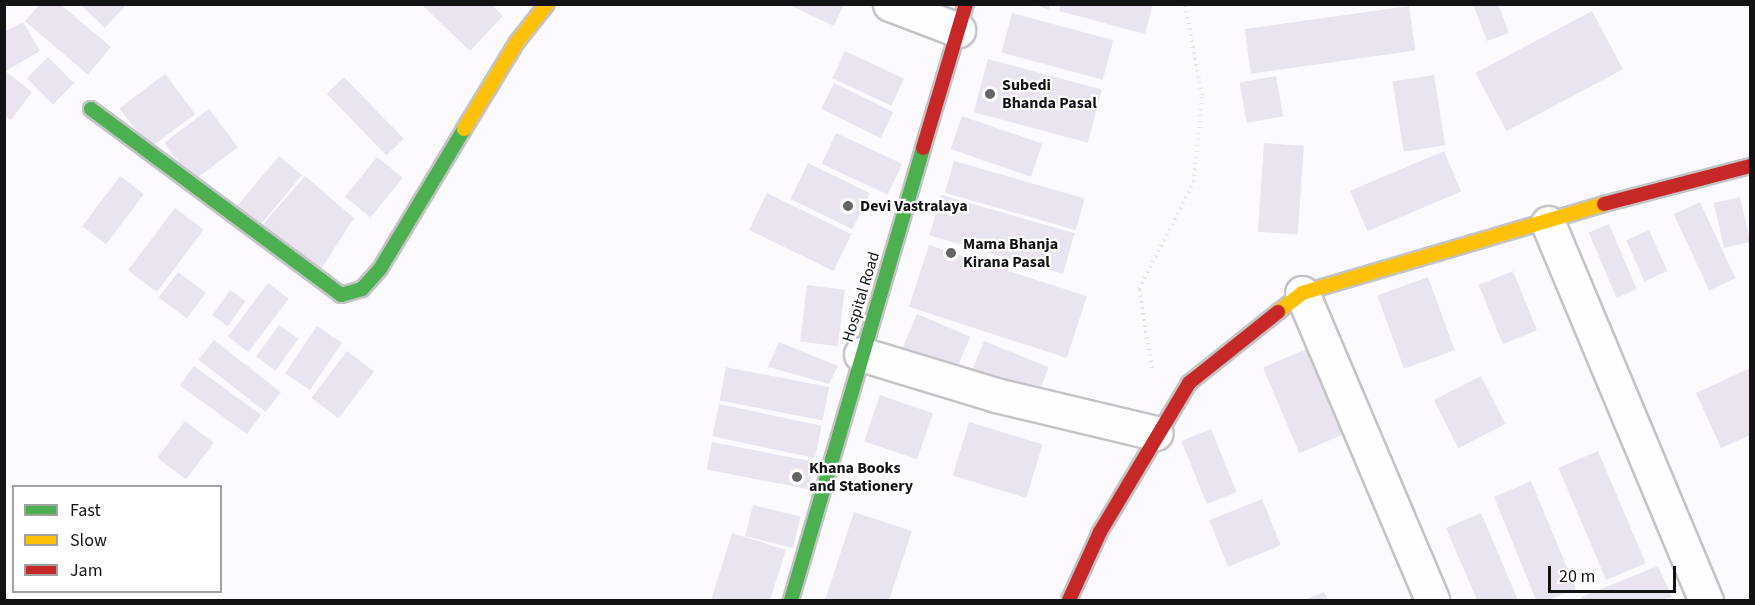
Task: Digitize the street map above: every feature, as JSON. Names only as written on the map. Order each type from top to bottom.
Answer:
[{"type":"street","points":[[91,109],[341,295],[362,289],[380,269],[517,42],[548,4]]},
{"type":"street","points":[[890,4],[962,17]]},
{"type":"street","name":"Hospital Road","points":[[791,600],[861,354],[962,17]]},
{"type":"street","points":[[1069,600],[1100,532],[1159,429],[1189,383],[1302,293],[1669,185],[1750,166]]},
{"type":"street","points":[[1548,222],[1706,600]]},
{"type":"street","points":[[1302,293],[1432,600]]},
{"type":"street","points":[[861,354],[985,392],[1159,429]]},
{"type":"path","points":[[1159,429],[1138,289],[1194,182],[1202,95],[1185,4]]},
{"type":"building","points":[[80,4],[127,4],[105,28]]},
{"type":"building","points":[[421,4],[491,4],[503,16],[470,51]]},
{"type":"building","points":[[787,4],[844,4],[834,26]]},
{"type":"building","points":[[1033,4],[1050,4],[1049,10]]},
{"type":"building","points":[[1061,4],[1153,4],[1145,34],[1059,11]]},
{"type":"building","points":[[1473,4],[1503,4],[1499,6],[1509,33],[1487,41]]},
{"type":"building","points":[[39,5],[61,5],[111,47],[88,75],[25,21]]},
{"type":"building","points":[[1409,6],[1415,51],[1251,74],[1245,29]]},
{"type":"building","points":[[1592,11],[1623,69],[1506,131],[1475,73]]},
{"type":"building","points":[[1012,13],[1113,40],[1103,80],[1001,53]]},
{"type":"building","points":[[23,22],[40,51],[6,71],[4,32]]},
{"type":"building","points":[[845,51],[904,78],[891,106],[832,78]]},
{"type":"building","points":[[48,57],[74,83],[53,104],[27,78]]},
{"type":"building","points":[[988,59],[1102,90],[1088,143],[974,112]]},
{"type":"building","points":[[4,70],[32,92],[11,120],[4,115]]},
{"type":"building","points":[[165,74],[195,114],[150,148],[119,108]]},
{"type":"building","points":[[1434,75],[1445,145],[1404,152],[1393,82]]},
{"type":"building","points":[[1276,76],[1283,116],[1247,123],[1240,82]]},
{"type":"building","points":[[344,77],[404,139],[386,156],[327,94]]},
{"type":"building","points":[[834,83],[893,112],[881,138],[821,109]]},
{"type":"building","points":[[209,109],[238,147],[193,181],[164,143]]},
{"type":"building","points":[[962,116],[1042,144],[1031,177],[951,149]]},
{"type":"building","points":[[836,133],[902,164],[888,195],[822,164]]},
{"type":"building","points":[[1264,143],[1304,146],[1298,235],[1258,232]]},
{"type":"building","points":[[1444,151],[1461,192],[1367,231],[1350,191]]},
{"type":"building","points":[[279,156],[302,175],[256,230],[233,211]]},
{"type":"building","points":[[377,157],[403,178],[371,217],[345,197]]},
{"type":"building","points":[[954,161],[1085,198],[1076,230],[945,193]]},
{"type":"building","points":[[808,163],[870,193],[852,229],[790,199]]},
{"type":"building","points":[[120,176],[144,194],[106,244],[82,226]]},
{"type":"building","points":[[305,176],[354,218],[320,271],[257,231]]},
{"type":"building","points":[[767,193],[851,234],[834,271],[749,230]]},
{"type":"building","points":[[941,195],[1075,233],[1063,274],[929,235]]},
{"type":"building","points":[[1740,197],[1750,242],[1724,248],[1714,203]]},
{"type":"building","points":[[1700,202],[1735,278],[1709,290],[1674,214]]},
{"type":"building","points":[[175,208],[204,230],[157,292],[128,270]]},
{"type":"building","points":[[1609,224],[1637,289],[1616,298],[1589,233]]},
{"type":"building","points":[[1649,230],[1667,271],[1644,281],[1626,240]]},
{"type":"building","points":[[929,245],[1087,296],[1067,358],[909,307]]},
{"type":"building","points":[[1513,271],[1537,330],[1503,344],[1479,285]]},
{"type":"building","points":[[178,272],[206,293],[187,319],[159,298]]},
{"type":"building","points":[[1428,277],[1455,350],[1404,369],[1377,295]]},
{"type":"building","points":[[268,283],[289,299],[248,352],[228,337]]},
{"type":"building","points":[[807,285],[845,290],[838,346],[800,342]]},
{"type":"building","points":[[230,290],[246,301],[228,326],[212,315]]},
{"type":"building","points":[[917,314],[970,337],[953,378],[899,355]]},
{"type":"building","points":[[279,325],[298,339],[275,371],[256,357]]},
{"type":"building","points":[[317,326],[342,343],[310,390],[285,373]]},
{"type":"building","points":[[214,340],[281,392],[266,412],[199,360]]},
{"type":"building","points":[[984,341],[1049,367],[1036,400],[971,373]]},
{"type":"building","points":[[779,342],[838,366],[829,384],[768,367]]},
{"type":"building","points":[[1309,348],[1345,434],[1299,453],[1263,368]]},
{"type":"building","points":[[347,351],[374,371],[339,419],[311,398]]},
{"type":"building","points":[[194,366],[261,415],[247,434],[180,385]]},
{"type":"building","points":[[726,367],[829,387],[823,420],[720,400]]},
{"type":"building","points":[[1750,368],[1750,435],[1721,448],[1696,393]]},
{"type":"building","points":[[1481,376],[1506,424],[1458,448],[1434,400]]},
{"type":"building","points":[[880,395],[933,413],[917,460],[864,441]]},
{"type":"building","points":[[719,404],[822,426],[815,458],[712,436]]},
{"type":"building","points":[[185,421],[214,443],[186,479],[157,458]]},
{"type":"building","points":[[969,422],[1043,445],[1026,498],[953,476]]},
{"type":"building","points":[[1211,429],[1236,492],[1207,504],[1181,441]]},
{"type":"building","points":[[712,442],[814,462],[809,489],[707,469]]},
{"type":"building","points":[[1598,451],[1646,563],[1606,580],[1558,468]]},
{"type":"building","points":[[1531,481],[1576,589],[1548,600],[1536,600],[1494,497]]},
{"type":"building","points":[[1262,499],[1281,545],[1228,567],[1209,520]]},
{"type":"building","points":[[753,505],[801,517],[793,548],[745,536]]},
{"type":"building","points":[[854,512],[912,531],[889,600],[825,600]]},
{"type":"building","points":[[1481,513],[1518,600],[1477,600],[1446,528]]},
{"type":"building","points":[[732,533],[786,550],[770,600],[711,600]]},
{"type":"building","points":[[1658,566],[1672,597],[1662,600],[1582,600],[1581,597]]},
{"type":"building","points":[[1324,592],[1328,600],[1304,600]]},
{"type":"traffic: fast","points":[[91,109],[341,295],[362,289],[380,269],[464,129]]},
{"type":"traffic: fast","points":[[791,600],[923,148]]},
{"type":"traffic: slow","points":[[464,129],[517,42],[547,4]]},
{"type":"traffic: slow","points":[[1278,312],[1302,293],[1604,204]]},
{"type":"traffic: jam","points":[[923,148],[966,4]]},
{"type":"traffic: jam","points":[[1604,204],[1750,166]]},
{"type":"traffic: jam","points":[[1069,600],[1100,532],[1189,383],[1278,312]]},
{"type":"place","name":"Subedi Bhanda Pasal","points":[[990,94]]},
{"type":"place","name":"Devi Vastralaya","points":[[848,206]]},
{"type":"place","name":"Mama Bhanja Kirana Pasal","points":[[951,253]]},
{"type":"place","name":"Khana Books and Stationery","points":[[797,477]]}]
